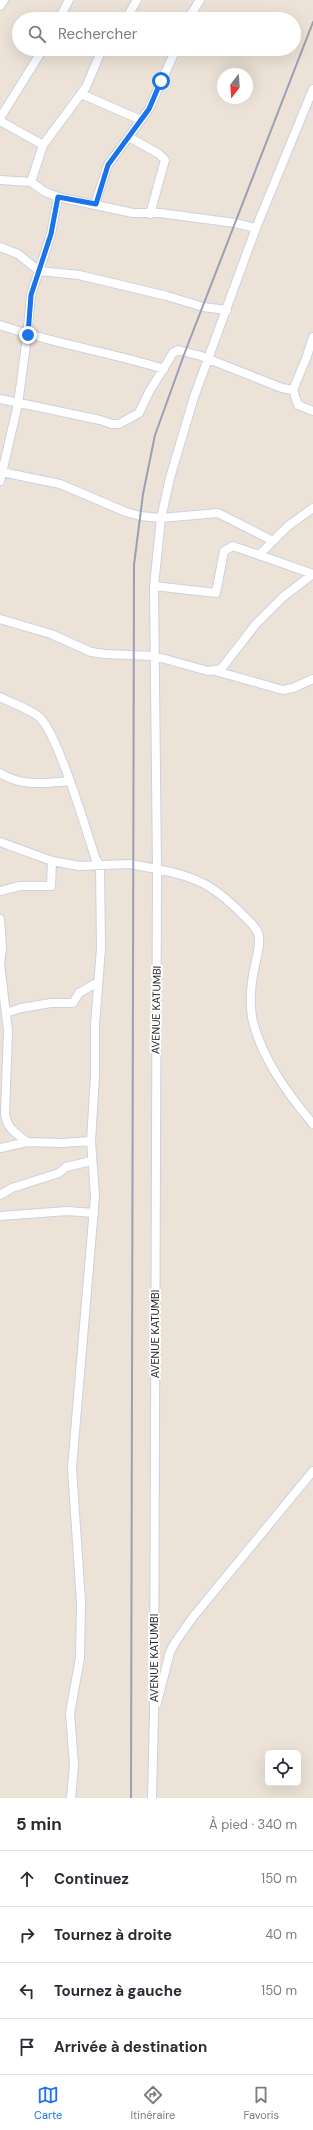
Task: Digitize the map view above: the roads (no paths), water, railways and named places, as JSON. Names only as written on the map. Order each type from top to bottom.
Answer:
[{"type":"street","points":[[0,6],[4,0]]},
{"type":"street","points":[[63,12],[69,0]]},
{"type":"street","points":[[130,12],[137,0]]},
{"type":"street","points":[[192,12],[200,0]]},
{"type":"street","points":[[39,56],[0,119],[43,145]]},
{"type":"street","points":[[31,182],[43,145],[81,94],[95,70],[100,56]]},
{"type":"street","points":[[96,204],[108,165],[149,109],[173,56]]},
{"type":"street","name":"AVENUE KATUMBI","points":[[152,1798],[154,1713],[157,869],[154,586],[161,518],[176,455],[208,360],[256,228],[313,89]]},
{"type":"street","points":[[81,94],[141,120]]},
{"type":"street","points":[[129,137],[159,154],[165,160],[150,214]]},
{"type":"street","points":[[0,180],[31,182],[45,192],[58,197],[133,213],[160,213],[229,222],[256,228]]},
{"type":"street","points":[[58,197],[51,234],[31,295],[28,335],[18,404],[1,476],[60,484],[126,512],[161,518],[218,513],[273,541]]},
{"type":"street","points":[[0,247],[18,254],[39,271],[79,275],[167,296],[203,307],[227,310]]},
{"type":"street","points":[[0,325],[28,335],[140,361],[164,369]]},
{"type":"street","points":[[313,337],[293,390],[298,404],[313,411]]},
{"type":"street","points":[[0,399],[18,404],[62,411],[112,424],[119,424],[139,413],[149,392],[175,351],[191,353],[282,388],[293,390]]},
{"type":"street","points":[[259,554],[288,526],[313,508]]},
{"type":"street","points":[[154,586],[216,593],[224,550],[233,546],[238,546],[313,574]]},
{"type":"street","points":[[0,619],[51,634],[91,652],[154,656],[208,671],[215,670],[221,668],[256,624],[283,596],[313,574]]},
{"type":"street","points":[[215,670],[283,690],[293,688],[313,680]]},
{"type":"street","points":[[0,697],[38,716],[46,725],[70,781],[96,860],[100,865],[101,948],[90,1141],[95,1196],[72,1468],[81,1602],[80,1658],[70,1713],[74,1765],[71,1798]]},
{"type":"street","points":[[0,773],[8,778],[28,783],[70,781]]},
{"type":"street","points":[[0,842],[52,861],[79,866],[129,864],[175,873],[210,886],[224,896],[258,932],[259,945],[252,982],[253,1021],[266,1055],[291,1098],[313,1124]]},
{"type":"street","points":[[0,891],[20,886],[51,886],[52,861]]},
{"type":"street","points":[[0,919],[2,946],[1,980],[8,1031],[2,1081],[6,1123],[10,1130],[26,1142]]},
{"type":"street","points":[[6,1013],[22,1008],[51,1003],[73,1003],[79,993],[98,982]]},
{"type":"street","points":[[0,1148],[26,1142],[63,1143],[90,1141]]},
{"type":"street","points":[[0,1195],[12,1188],[59,1173],[66,1167],[92,1161]]},
{"type":"street","points":[[0,1216],[67,1211],[94,1214]]},
{"type":"street","points":[[154,1713],[170,1652],[176,1641],[192,1617],[313,1471]]},
{"type":"railway","points":[[301,53],[313,22]]},
{"type":"railway","points":[[131,1798],[134,565],[143,494],[155,435],[185,352],[300,56]]}]
